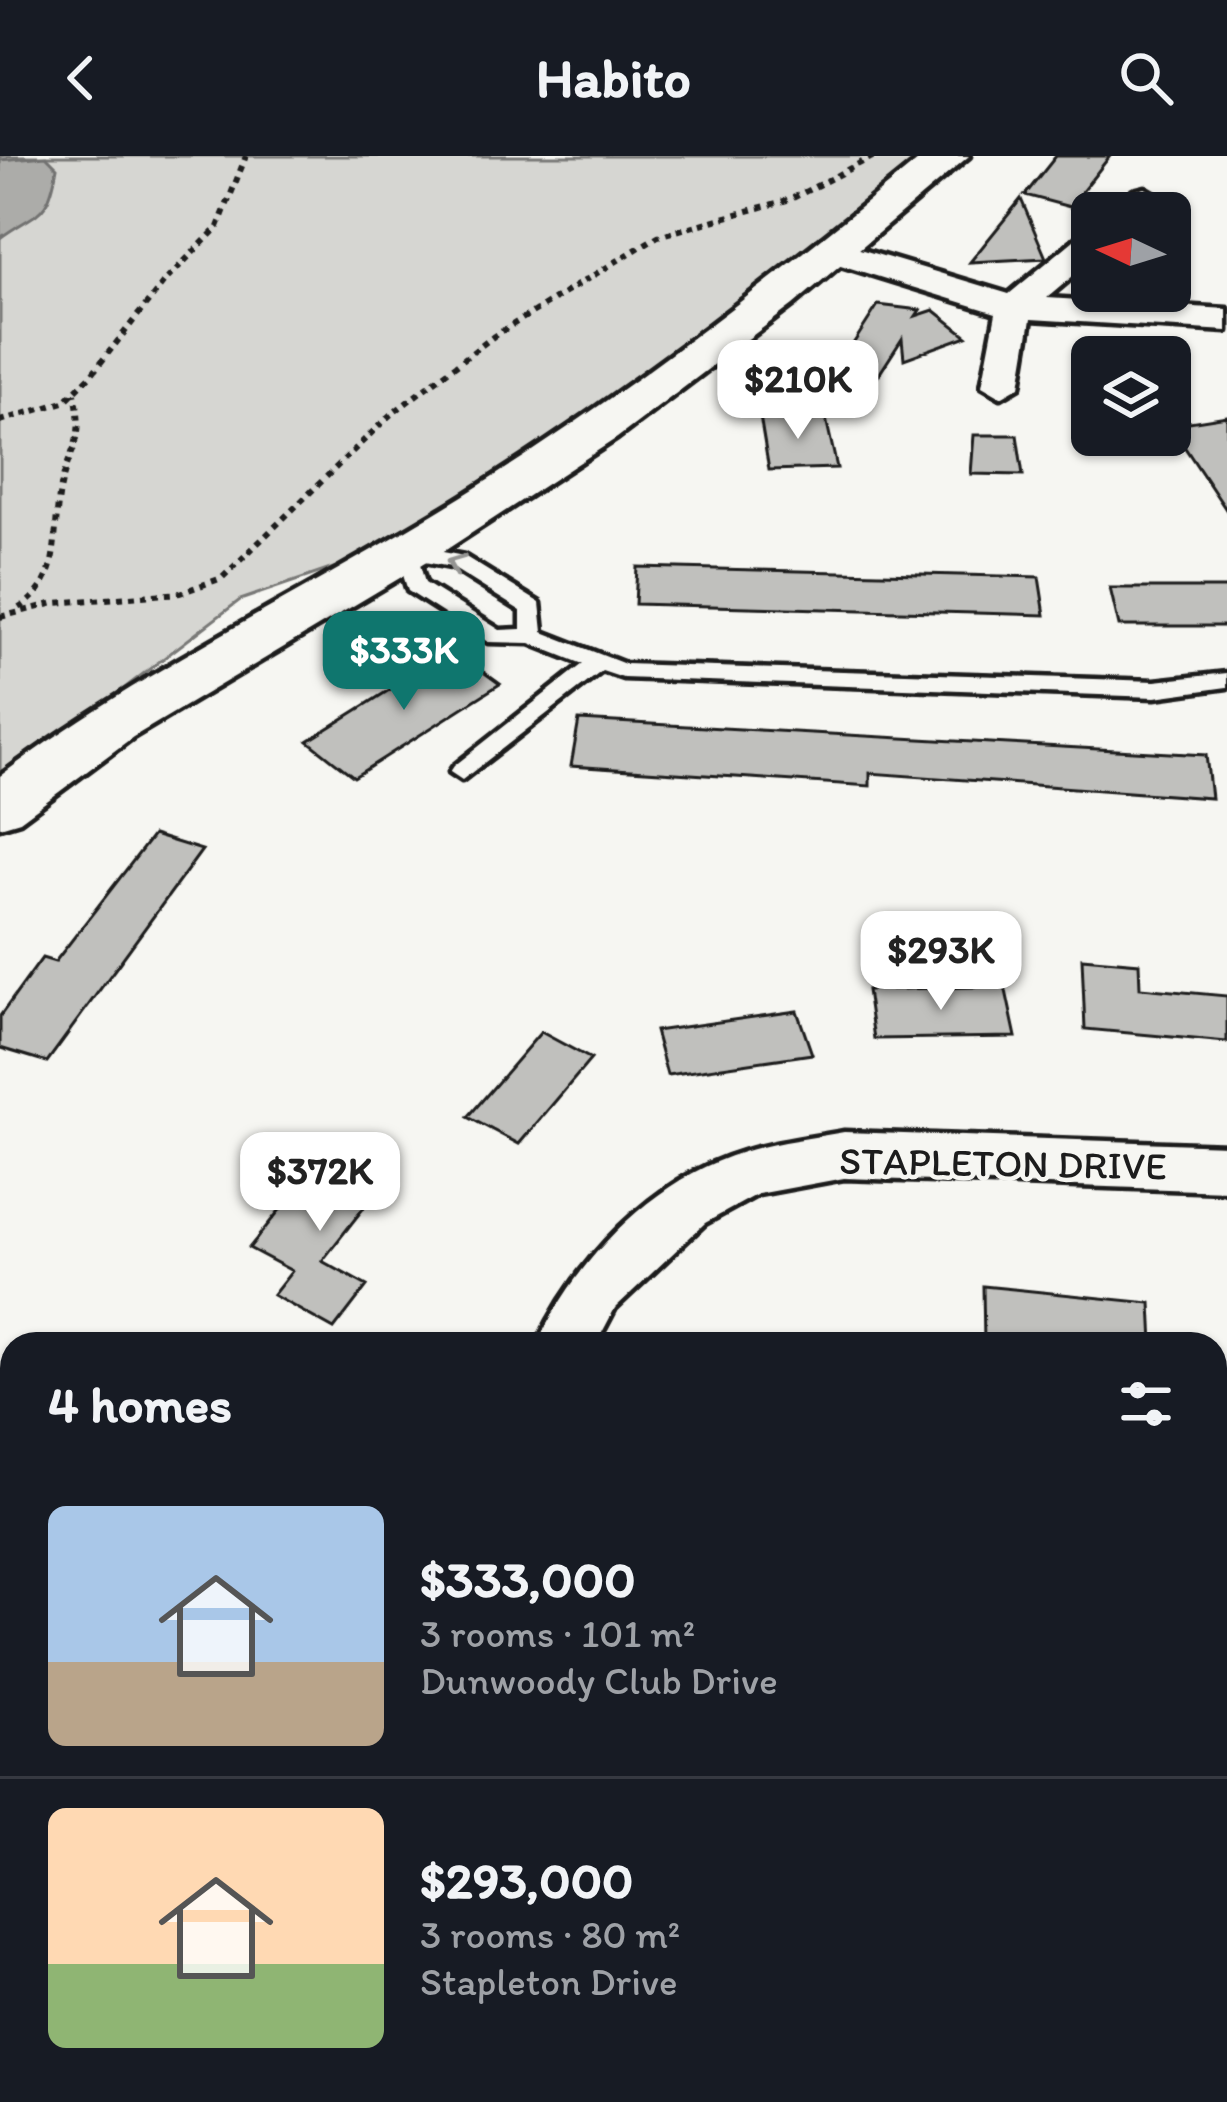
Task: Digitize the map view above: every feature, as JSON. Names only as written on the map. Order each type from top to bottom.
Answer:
[{"type":"street","points":[[0,806],[113,724],[406,552],[600,429],[833,252],[949,156]]},
{"type":"street","points":[[833,252],[1015,307],[1227,320]]},
{"type":"street","points":[[1001,386],[1015,307],[1071,260]]},
{"type":"street","name":"STAPLETON DRIVE","points":[[572,1332],[595,1289],[685,1205],[747,1173],[844,1155],[1227,1168]]},
{"type":"lane","points":[[532,636],[532,608],[457,561],[406,552],[415,586],[496,637],[532,636],[595,665],[622,671],[873,682],[1225,688]]},
{"type":"lane","points":[[462,772],[595,665]]},
{"type":"path","points":[[0,421],[29,415],[74,392],[218,227],[246,156]]},
{"type":"path","points":[[74,392],[84,445],[60,488],[61,546],[41,590],[28,605],[0,617],[94,598],[180,593],[222,578],[389,416],[494,336],[658,236],[791,199],[874,156]]},
{"type":"shaded area","points":[[0,156],[930,156],[468,522],[240,600],[0,783]]},
{"type":"shaded area","points":[[46,156],[57,167],[50,197],[32,217],[0,238],[0,160]]},
{"type":"building","points":[[1056,156],[1110,156],[1082,192],[1071,192],[1070,207],[1025,195]]},
{"type":"building","points":[[1021,199],[1046,258],[970,262]]},
{"type":"building","points":[[878,305],[920,310],[916,316],[934,310],[967,336],[904,359],[902,339],[856,410],[817,400]]},
{"type":"building","points":[[825,414],[837,468],[769,470],[760,416]]},
{"type":"building","points":[[1227,416],[1227,511],[1191,456],[1191,422]]},
{"type":"building","points":[[974,435],[1017,435],[1023,475],[971,474]]},
{"type":"building","points":[[637,567],[1039,577],[1045,615],[635,604]]},
{"type":"building","points":[[1110,588],[1227,588],[1227,626],[1119,626]]},
{"type":"building","points":[[453,650],[500,684],[354,777],[308,741]]},
{"type":"building","points":[[579,720],[1206,755],[1211,798],[870,773],[870,786],[571,766]]},
{"type":"building","points":[[153,835],[202,850],[47,1062],[0,1048],[0,1016],[42,958],[55,962]]},
{"type":"building","points":[[1082,958],[1139,963],[1140,988],[1227,996],[1227,1042],[1085,1029]]},
{"type":"building","points":[[1005,986],[1016,1037],[874,1039],[867,990]]},
{"type":"building","points":[[797,1011],[812,1054],[667,1075],[655,1031]]},
{"type":"building","points":[[541,1032],[591,1059],[519,1144],[468,1117]]},
{"type":"building","points":[[333,1144],[391,1173],[322,1261],[367,1286],[334,1329],[273,1295],[292,1271],[249,1248]]},
{"type":"building","points":[[983,1286],[1151,1303],[1152,1332],[984,1332]]}]
